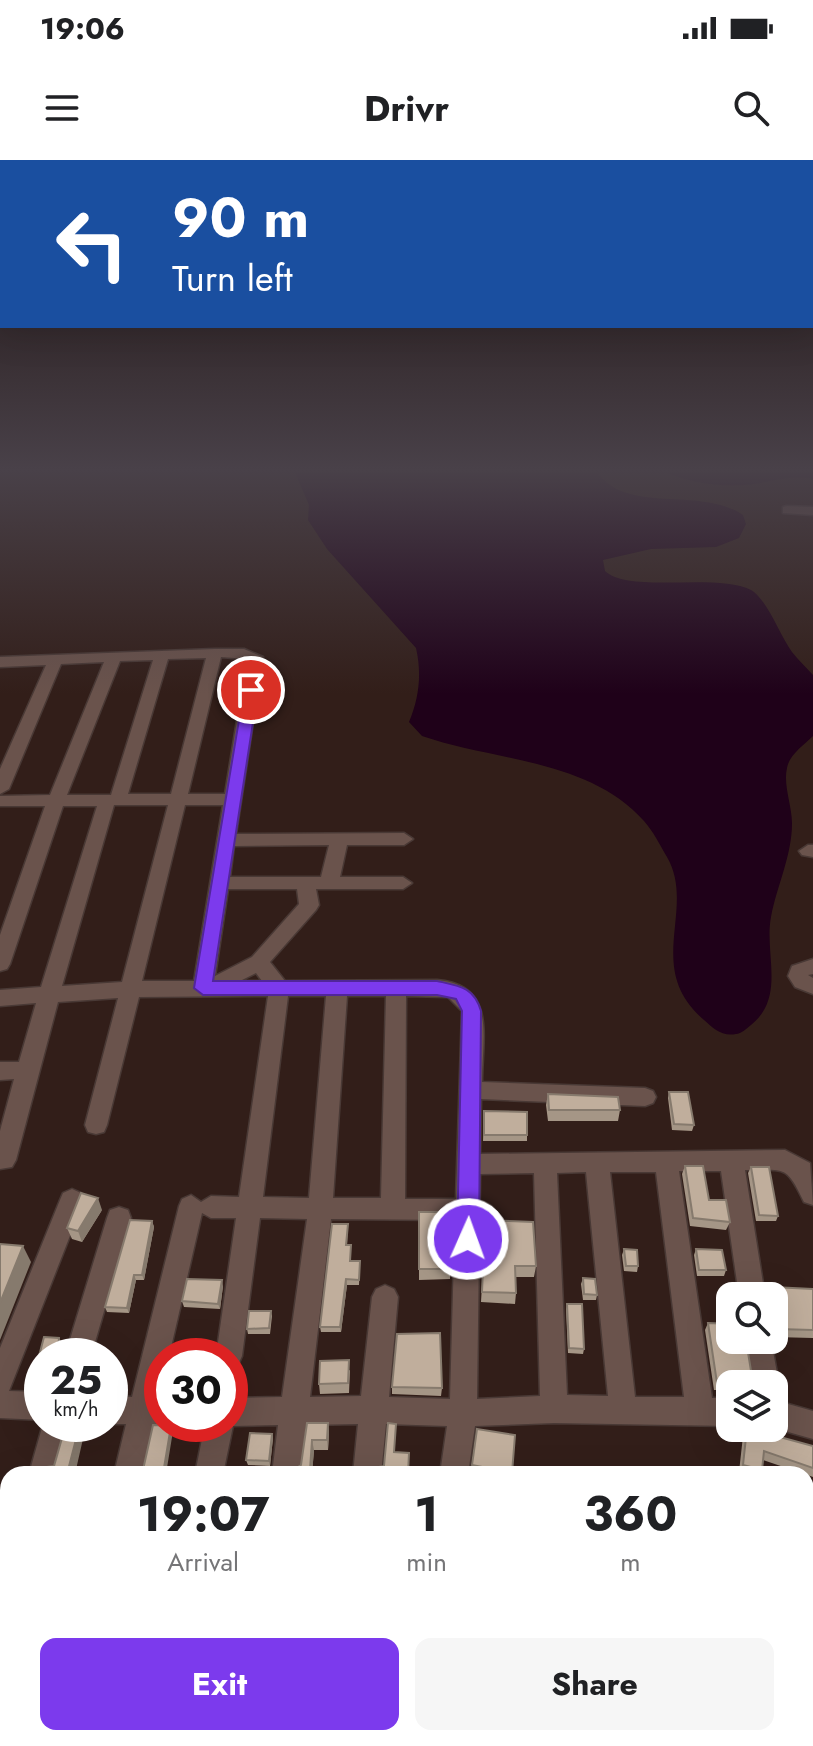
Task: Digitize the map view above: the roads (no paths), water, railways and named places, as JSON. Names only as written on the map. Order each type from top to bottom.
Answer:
[{"type":"street","points":[[96,1125],[215,653]]},
{"type":"street","points":[[1,663],[215,653],[250,654],[256,663],[226,840],[206,988]]},
{"type":"street","points":[[4,1160],[5,1135],[49,993],[162,656]]},
{"type":"street","points":[[0,964],[56,801],[113,659]]},
{"type":"street","points":[[0,789],[55,661]]},
{"type":"street","points":[[0,801],[233,799]]},
{"type":"street","points":[[226,840],[404,839]]},
{"type":"street","points":[[329,883],[339,841]]},
{"type":"street","points":[[220,883],[403,883]]},
{"type":"street","points":[[206,988],[259,962],[309,905],[305,883]]},
{"type":"street","points":[[232,1338],[279,988],[259,962]]},
{"type":"street","points":[[813,966],[799,971],[798,976],[813,986]]},
{"type":"street","points":[[287,1466],[320,1209],[337,988]]},
{"type":"street","points":[[0,998],[131,989],[396,988],[451,989],[468,1000],[472,1011],[469,1210],[463,1413],[455,1466]]},
{"type":"street","points":[[393,1210],[396,988]]},
{"type":"street","points":[[0,1071],[27,1070]]},
{"type":"street","points":[[470,1090],[645,1097]]},
{"type":"street","points":[[731,1159],[750,1282]]},
{"type":"street","points":[[470,1164],[785,1160],[802,1170],[813,1195]]},
{"type":"street","points":[[666,1161],[700,1412]]},
{"type":"street","points":[[597,1162],[623,1411]]},
{"type":"street","points":[[545,1163],[554,1409]]},
{"type":"street","points":[[0,1381],[72,1200]]},
{"type":"street","points":[[170,1338],[201,1207],[469,1210]]},
{"type":"street","points":[[83,1338],[119,1218]]},
{"type":"street","points":[[368,1466],[385,1297]]},
{"type":"street","points":[[0,1404],[24,1405]]},
{"type":"street","points":[[248,1412],[376,1410],[463,1413],[554,1409],[716,1412]]},
{"type":"street","points":[[788,1418],[813,1425]]},
{"type":"street","points":[[131,1466],[144,1433]]},
{"type":"street","points":[[45,1466],[52,1442]]},
{"type":"street","points":[[211,1466],[215,1442]]}]
